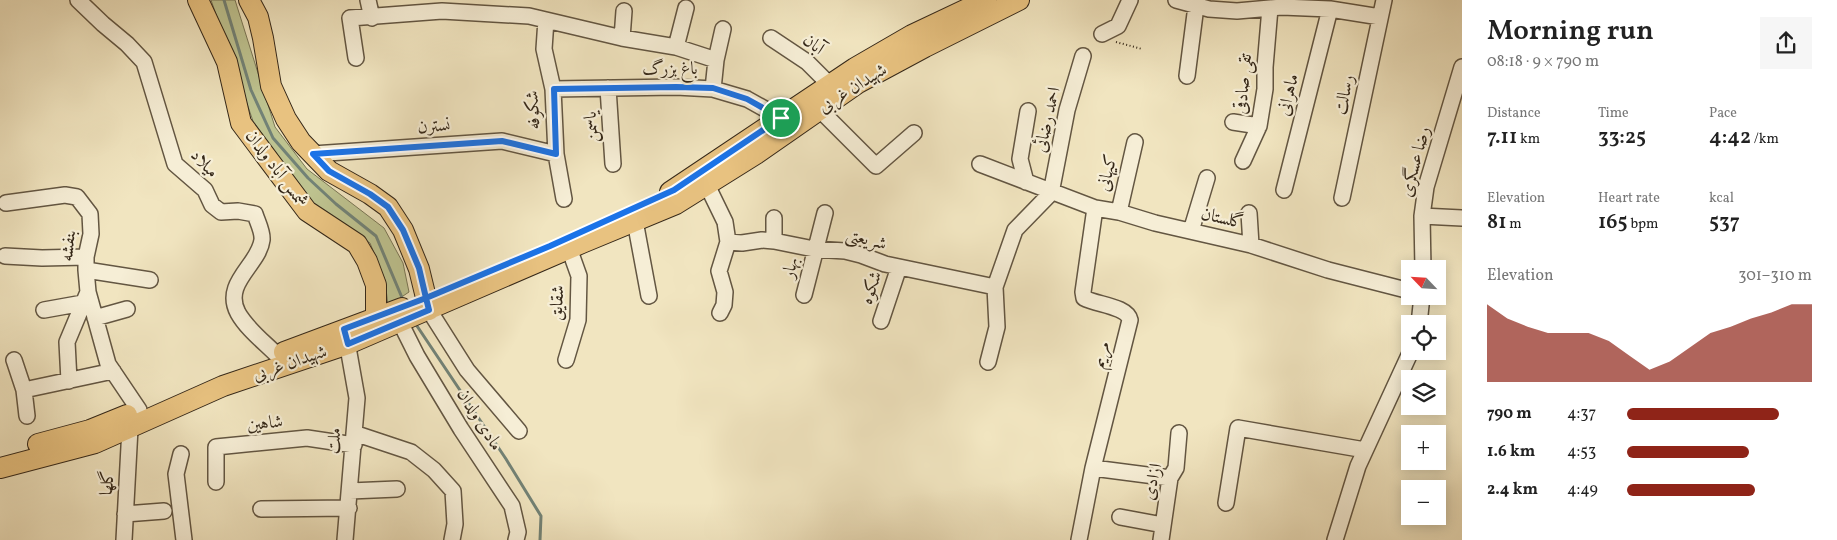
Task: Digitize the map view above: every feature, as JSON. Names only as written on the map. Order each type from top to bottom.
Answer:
[{"type":"main road","name":"شمس آباد ولدان","points":[[198,0],[227,62],[241,123],[307,211],[357,244],[367,262],[376,285],[376,317]]},
{"type":"main road","points":[[249,0],[258,17],[271,86],[286,119],[301,142],[329,171],[370,194],[388,207],[403,230],[419,268],[428,304]]},
{"type":"main road","name":"شهیدان غربی","points":[[0,454],[90,430],[277,355],[400,322],[428,304],[674,190],[855,68],[912,35],[986,0]]},
{"type":"main road","name":"شهیدان غربی","points":[[0,468],[95,443],[223,386],[346,337],[376,317],[428,304],[676,204],[756,154],[858,83],[1019,0]]},
{"type":"street","name":"میلاد","points":[[78,0],[144,62],[175,164],[205,190],[212,205],[221,212],[238,211],[255,214],[262,238],[257,256],[240,278],[234,295],[237,311],[245,324],[277,355]]},
{"type":"street","points":[[368,0],[372,18]]},
{"type":"street","points":[[1102,34],[1118,26],[1130,0]]},
{"type":"street","points":[[1176,0],[1210,9],[1237,11],[1270,8],[1330,9],[1380,17]]},
{"type":"street","name":"رسالت","points":[[1342,198],[1384,0]]},
{"type":"street","points":[[1187,76],[1196,6]]},
{"type":"street","points":[[676,48],[686,8]]},
{"type":"street","name":"تقی صادقی","points":[[1244,161],[1259,126],[1265,89],[1270,8]]},
{"type":"street","name":"ماهرانی","points":[[1284,190],[1330,9]]},
{"type":"street","points":[[356,58],[350,18],[372,18],[404,13],[442,11],[528,16],[622,38],[676,48],[716,60]]},
{"type":"street","points":[[622,38],[624,11]]},
{"type":"street","name":"شکوفه","points":[[546,20],[544,49],[554,89],[556,154],[564,198]]},
{"type":"street","points":[[713,88],[716,60],[723,29]]},
{"type":"street","name":"آبان","points":[[771,38],[807,62],[830,85]]},
{"type":"street","name":"احمد رضائی","points":[[1051,193],[1067,110],[1083,56]]},
{"type":"street","name":"رضا عسگری","points":[[1423,260],[1422,216],[1426,187],[1462,67]]},
{"type":"street","name":"یاسمن","points":[[608,88],[613,164]]},
{"type":"street","name":"باغ بزرگ","points":[[554,89],[713,88],[747,99],[781,118]]},
{"type":"street","points":[[820,110],[876,166],[914,133]]},
{"type":"street","points":[[1026,182],[1020,159],[1028,111]]},
{"type":"street","points":[[1233,122],[1259,126]]},
{"type":"street","name":"نسترن","points":[[313,154],[502,141],[556,154]]},
{"type":"street","name":"کیهانی","points":[[1119,212],[1135,142]]},
{"type":"street","name":"گلستان","points":[[980,164],[1051,193],[1095,208],[1119,212],[1251,245],[1328,270],[1401,289]]},
{"type":"street","points":[[1191,231],[1207,178]]},
{"type":"street","points":[[707,185],[725,222],[728,242],[719,271],[725,292],[724,305],[720,313]]},
{"type":"street","points":[[988,362],[997,327],[995,286],[1015,230],[1051,193]]},
{"type":"street","name":"بنفشه","points":[[6,203],[65,195],[77,197],[90,214],[91,234],[86,264],[86,298],[95,318],[108,364],[139,410]]},
{"type":"street","name":"مریم","points":[[1079,540],[1093,468],[1130,320],[1128,314],[1122,310],[1084,298],[1083,292],[1095,208]]},
{"type":"street","name":"بهار","points":[[804,295],[814,249],[825,213]]},
{"type":"street","points":[[1249,214],[1251,245]]},
{"type":"street","points":[[1422,216],[1462,218]]},
{"type":"street","points":[[774,218],[774,241]]},
{"type":"street","points":[[635,221],[649,296]]},
{"type":"street","name":"شریعتی","points":[[728,242],[742,244],[762,240],[774,241],[814,249],[861,255],[885,264],[995,286]]},
{"type":"street","name":"شقایق","points":[[566,360],[578,320],[579,276],[569,248]]},
{"type":"street","points":[[4,256],[42,258],[86,264],[150,280]]},
{"type":"street","name":"شکوه","points":[[881,321],[899,267]]},
{"type":"street","points":[[44,310],[86,298]]},
{"type":"street","points":[[69,381],[66,342],[86,298]]},
{"type":"street","points":[[428,304],[467,370],[518,431]]},
{"type":"street","points":[[95,318],[127,310]]},
{"type":"street","name":"مادی ولدان","points":[[400,322],[417,356],[461,429],[512,506],[518,532],[516,540]]},
{"type":"street","name":"ملت","points":[[345,540],[357,398],[346,337]]},
{"type":"street","points":[[14,360],[24,390],[27,416]]},
{"type":"street","points":[[1336,540],[1358,466],[1407,360]]},
{"type":"street","points":[[24,390],[113,371]]},
{"type":"street","name":"گلها","points":[[124,540],[130,428]]},
{"type":"street","points":[[1226,503],[1238,428],[1365,450]]},
{"type":"street","name":"ازادی","points":[[1162,532],[1170,478],[1176,468],[1179,433]]},
{"type":"street","name":"شاهین","points":[[216,482],[216,448],[307,438],[354,439]]},
{"type":"street","points":[[354,439],[411,452],[434,470],[453,491],[455,524],[452,540]]},
{"type":"street","points":[[181,454],[176,474],[184,540]]},
{"type":"street","points":[[1093,468],[1170,478]]},
{"type":"street","points":[[350,491],[397,489]]},
{"type":"street","points":[[262,509],[348,508]]},
{"type":"street","points":[[125,514],[164,512]]},
{"type":"street","points":[[1120,517],[1162,532]]},
{"type":"green space","points":[[211,0],[235,0],[275,127],[307,169],[384,228],[403,263],[409,292],[388,306],[385,280],[370,243],[312,204],[253,121]]},
{"type":"waterway","points":[[224,0],[251,90],[273,138],[308,178],[336,204],[376,236],[403,300]]},
{"type":"waterway","points":[[415,323],[506,459],[541,516],[540,540]]},
{"type":"route","points":[[781,118],[674,190],[550,246],[426,298],[429,310],[348,344],[344,329],[426,298],[419,268],[403,230],[388,207],[370,194],[329,171],[313,154],[502,141],[556,154],[553,119],[554,89],[713,88],[747,99],[781,118]]}]
